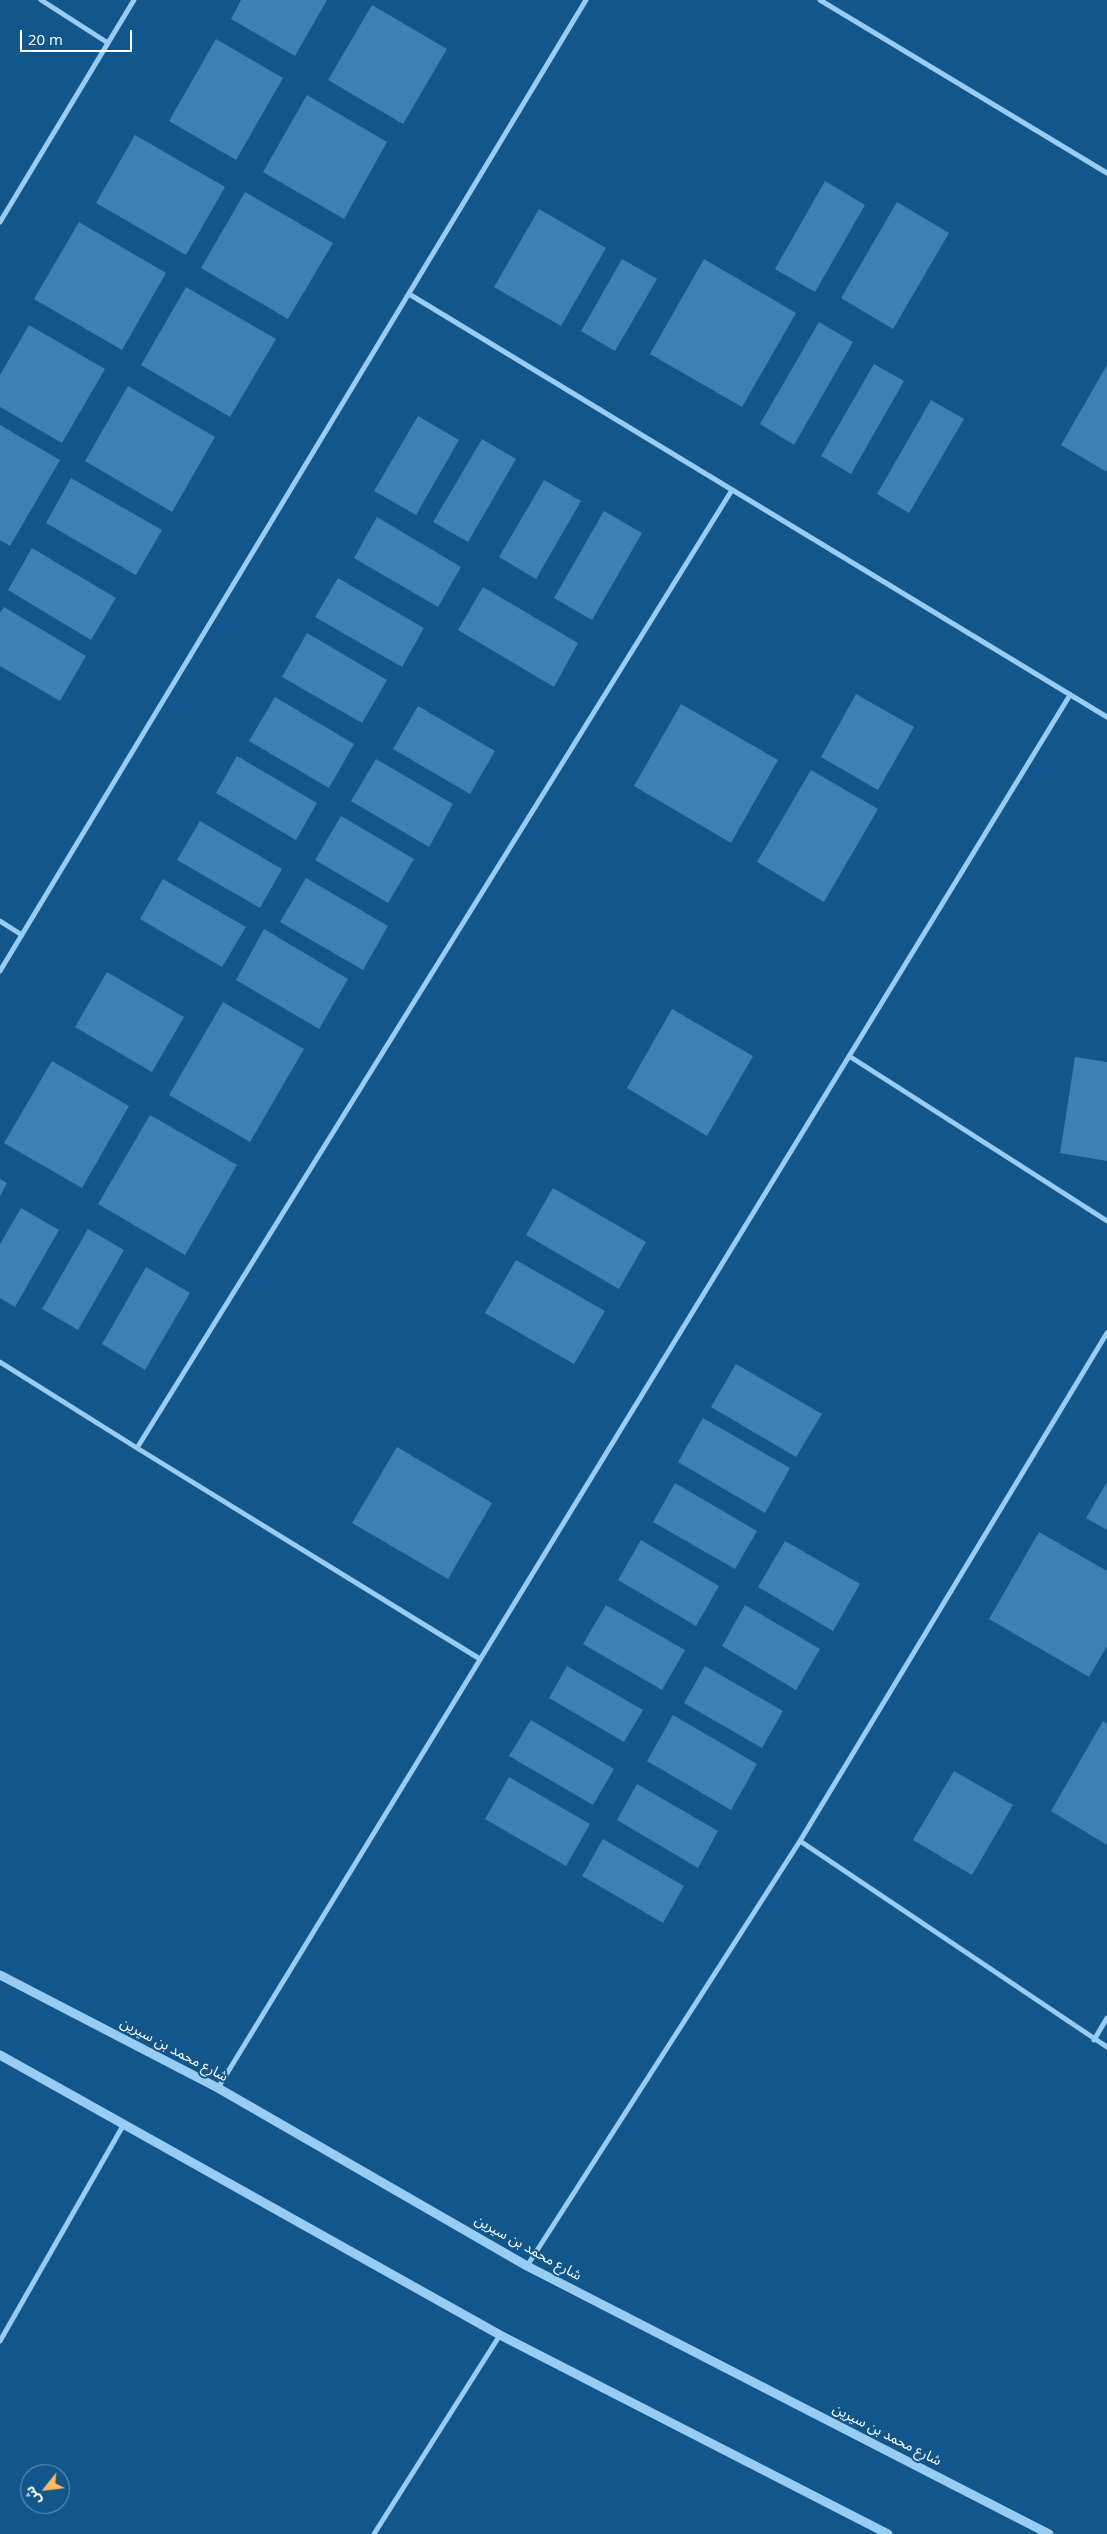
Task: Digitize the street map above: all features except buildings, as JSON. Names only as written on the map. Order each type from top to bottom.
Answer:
[{"type":"street","points":[[41,0],[108,43]]},
{"type":"street","points":[[0,222],[134,0]]},
{"type":"street","points":[[0,971],[586,0]]},
{"type":"street","points":[[820,0],[1107,173]]},
{"type":"street","points":[[409,294],[1107,718]]},
{"type":"street","points":[[137,1448],[732,490]]},
{"type":"street","points":[[218,2088],[1070,695]]},
{"type":"street","points":[[0,921],[22,935]]},
{"type":"street","points":[[849,1056],[1107,1221]]},
{"type":"street","points":[[527,2266],[800,1841],[1107,1333]]},
{"type":"street","points":[[0,1362],[480,1658]]},
{"type":"street","points":[[800,1841],[1107,2047]]},
{"type":"street","name":"شارع محمد بن سيرين","points":[[0,1975],[218,2088],[527,2266],[1049,2534]]},
{"type":"street","points":[[1094,2040],[1107,2018]]},
{"type":"street","points":[[0,2055],[500,2335],[888,2534]]},
{"type":"street","points":[[0,2341],[124,2124]]},
{"type":"street","points":[[374,2534],[500,2335]]}]
